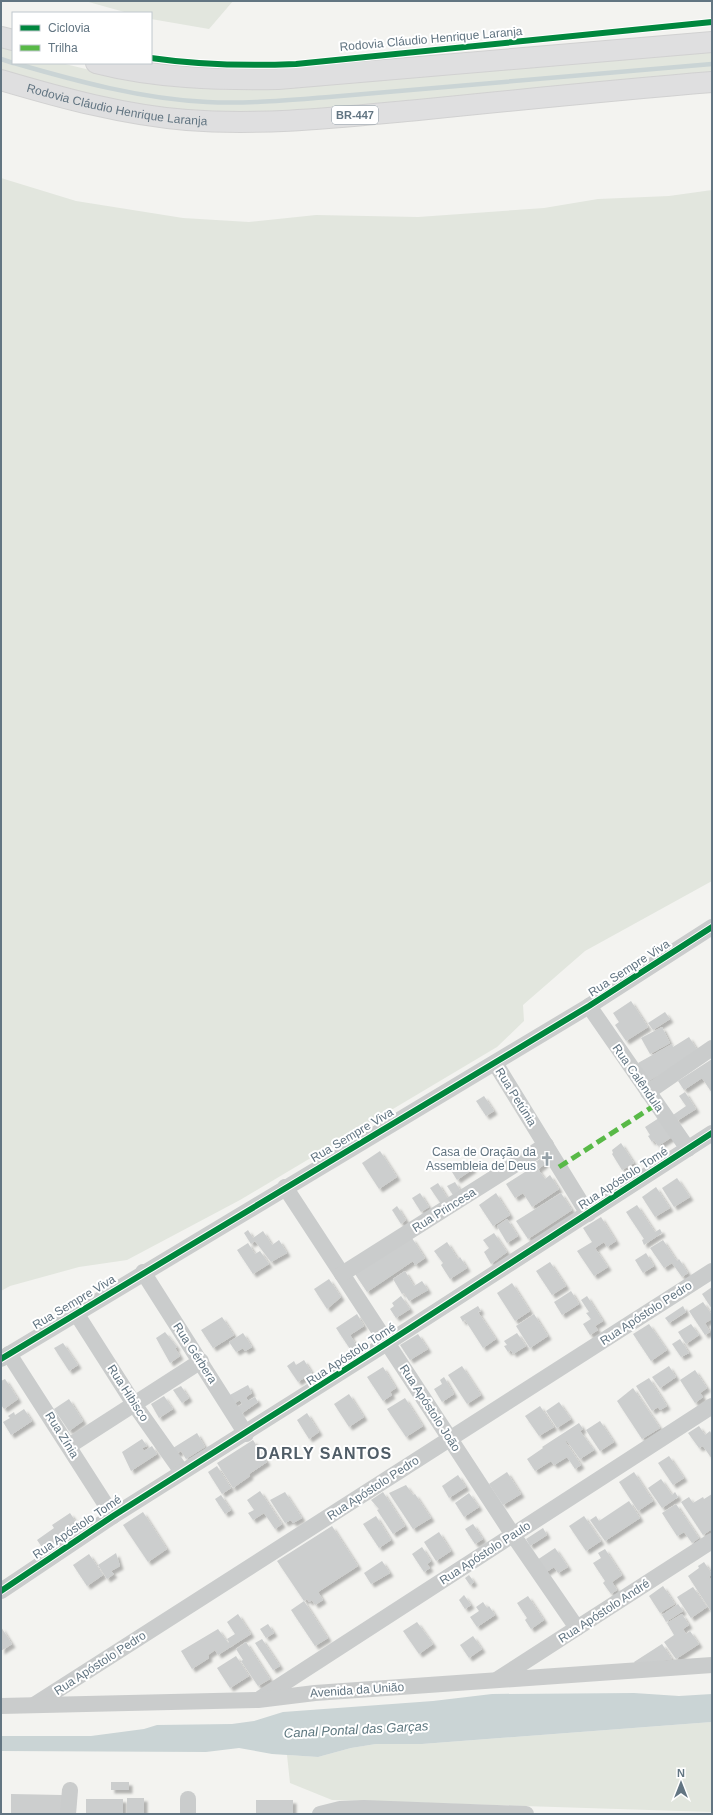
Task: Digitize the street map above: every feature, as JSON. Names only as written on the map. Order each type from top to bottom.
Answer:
[{"type":"main road","points":[[1,37],[12,40]]},
{"type":"main road","points":[[102,64],[151,73],[195,78],[234,80],[278,79],[712,42]]},
{"type":"main road","name":"Rodovia Cláudio Henrique Laranja","points":[[1,80],[86,103],[139,114],[187,120],[237,122],[286,121],[376,114],[712,82]]},
{"type":"street","name":"Rua Sempre Viva","points":[[5,1356],[589,1006],[712,927]]},
{"type":"street","name":"Rua Calêndula","points":[[589,1006],[688,1149]]},
{"type":"street","points":[[648,1092],[712,1048]]},
{"type":"street","name":"Rua Petúnia","points":[[495,1063],[588,1214]]},
{"type":"street","name":"Rua Apóstolo Tomé","points":[[1,1591],[113,1516],[182,1472],[246,1434],[712,1133]]},
{"type":"street","name":"Rua Princesa","points":[[342,1274],[546,1145]]},
{"type":"street","name":"Rua Apóstolo João","points":[[285,1187],[513,1535],[577,1628]]},
{"type":"street","name":"Rua Apóstolo Pedro","points":[[34,1706],[712,1271]]},
{"type":"street","name":"Rua Gérbera","points":[[143,1272],[246,1434]]},
{"type":"street","name":"Rua Hibisco","points":[[76,1313],[134,1404],[182,1472]]},
{"type":"street","name":"Rua Zínia","points":[[5,1356],[69,1446],[113,1516]]},
{"type":"street","points":[[69,1446],[201,1361]]},
{"type":"street","name":"Rua Apóstolo Paulo","points":[[258,1700],[712,1406]]},
{"type":"street","name":"Rua Apóstolo André","points":[[497,1680],[712,1541]]},
{"type":"street","name":"Avenida da União","points":[[1,1706],[258,1700],[309,1694],[712,1665]]},
{"type":"street","points":[[68,1814],[70,1790]]},
{"type":"street","points":[[320,1814],[340,1809],[364,1808],[526,1814]]},
{"type":"shaded area","points":[[85,1],[233,1],[209,29],[152,19],[152,12],[124,12]]},
{"type":"shaded area","points":[[1,46],[12,49],[12,64],[65,64],[159,84],[226,90],[306,87],[712,49],[712,72],[305,111],[259,113],[190,112],[145,107],[92,96],[1,72]]},
{"type":"shaded area","points":[[1,178],[76,201],[183,218],[249,222],[316,215],[418,217],[544,208],[598,199],[669,196],[712,190],[712,881],[585,951],[523,1005],[524,1021],[497,1047],[240,1200],[127,1260],[79,1267],[10,1286],[1,1291]]},
{"type":"shaded area","points":[[712,1722],[712,1812],[332,1800],[290,1783],[287,1755],[318,1757],[351,1748],[376,1744],[422,1744]]},
{"type":"water","name":"Canal Pontal das Garças","points":[[634,1693],[679,1696],[712,1694],[712,1722],[422,1744],[376,1744],[351,1748],[318,1757],[272,1754],[239,1748],[206,1752],[1,1751],[1,1736],[91,1736],[144,1729],[157,1725],[232,1724],[254,1721],[283,1712],[433,1701],[492,1694]]},
{"type":"building","points":[[631,1001],[648,1027],[626,1041],[615,1025],[619,1022],[613,1013]]},
{"type":"building","points":[[665,1012],[670,1019],[653,1030],[648,1023]]},
{"type":"building","points":[[662,1027],[670,1043],[650,1054],[641,1038]]},
{"type":"building","points":[[689,1037],[698,1051],[682,1063],[648,1081],[638,1063],[672,1044],[673,1047]]},
{"type":"building","points":[[712,1059],[712,1093],[702,1078],[684,1090],[678,1081]]},
{"type":"building","points":[[685,1092],[696,1109],[677,1121],[673,1115],[686,1106],[679,1096]]},
{"type":"building","points":[[484,1096],[494,1111],[486,1116],[476,1101]]},
{"type":"building","points":[[659,1118],[672,1137],[658,1146],[654,1140],[652,1142],[645,1127]]},
{"type":"building","points":[[621,1143],[634,1163],[622,1170],[612,1154],[612,1150]]},
{"type":"building","points":[[380,1151],[397,1177],[379,1189],[362,1163]]},
{"type":"building","points":[[541,1158],[545,1164],[538,1169],[545,1179],[550,1175],[559,1189],[532,1207],[523,1193],[515,1198],[506,1184],[536,1165],[534,1163]]},
{"type":"building","points":[[468,1162],[473,1169],[457,1180],[452,1172]]},
{"type":"building","points":[[677,1178],[690,1197],[674,1207],[662,1188]]},
{"type":"building","points":[[455,1182],[460,1190],[453,1195],[447,1186]]},
{"type":"building","points":[[438,1183],[448,1199],[441,1204],[430,1188]]},
{"type":"building","points":[[656,1187],[670,1208],[655,1217],[642,1197]]},
{"type":"building","points":[[420,1193],[429,1207],[421,1212],[412,1198]]},
{"type":"building","points":[[496,1193],[510,1215],[493,1226],[479,1205]]},
{"type":"building","points":[[561,1193],[572,1210],[528,1239],[516,1221]]},
{"type":"building","points":[[637,1205],[655,1232],[660,1229],[662,1233],[644,1245],[642,1240],[644,1239],[626,1212]]},
{"type":"building","points":[[397,1206],[406,1220],[401,1224],[392,1210]]},
{"type":"building","points":[[601,1217],[616,1241],[607,1247],[604,1242],[595,1248],[608,1267],[594,1276],[577,1251],[592,1242],[583,1228]]},
{"type":"building","points":[[507,1219],[518,1236],[507,1243],[497,1226]]},
{"type":"building","points":[[248,1230],[253,1238],[263,1231],[272,1245],[279,1240],[287,1253],[271,1262],[255,1241],[251,1244],[244,1233]]},
{"type":"building","points":[[494,1233],[507,1252],[491,1264],[484,1252],[489,1248],[483,1240]]},
{"type":"building","points":[[412,1238],[425,1258],[415,1265],[413,1261],[367,1292],[355,1274]]},
{"type":"building","points":[[663,1240],[677,1261],[679,1259],[688,1273],[682,1277],[672,1263],[664,1268],[650,1248]]},
{"type":"building","points":[[447,1242],[458,1259],[460,1257],[467,1268],[450,1279],[441,1265],[443,1263],[434,1251]]},
{"type":"building","points":[[248,1243],[255,1254],[260,1251],[269,1264],[253,1274],[237,1250]]},
{"type":"building","points":[[646,1253],[654,1266],[643,1273],[635,1260]]},
{"type":"building","points":[[550,1262],[566,1286],[552,1295],[536,1271]]},
{"type":"building","points":[[405,1271],[414,1286],[422,1281],[428,1290],[409,1301],[404,1293],[402,1294],[393,1279]]},
{"type":"building","points":[[329,1279],[341,1297],[327,1309],[314,1289]]},
{"type":"building","points":[[512,1283],[530,1311],[515,1321],[497,1293]]},
{"type":"building","points":[[712,1287],[712,1309],[702,1294]]},
{"type":"building","points":[[571,1291],[579,1304],[562,1315],[554,1302]]},
{"type":"building","points":[[401,1296],[410,1309],[396,1318],[390,1309],[394,1306],[392,1303]]},
{"type":"building","points":[[587,1296],[603,1321],[595,1326],[598,1330],[590,1335],[583,1324],[591,1319],[586,1313],[589,1312],[581,1300]]},
{"type":"building","points":[[703,1302],[712,1315],[712,1319],[705,1323],[710,1332],[705,1335],[689,1311]]},
{"type":"building","points":[[478,1306],[481,1311],[478,1312],[496,1339],[483,1348],[465,1320],[463,1322],[460,1317]]},
{"type":"building","points":[[683,1306],[686,1312],[669,1323],[665,1318]]},
{"type":"building","points":[[357,1314],[364,1326],[350,1335],[360,1351],[354,1355],[336,1328]]},
{"type":"building","points":[[534,1314],[548,1336],[530,1348],[516,1326]]},
{"type":"building","points":[[222,1317],[234,1335],[213,1348],[201,1330]]},
{"type":"building","points":[[649,1324],[667,1350],[651,1361],[633,1334]]},
{"type":"building","points":[[691,1324],[699,1335],[686,1344],[678,1332]]},
{"type":"building","points":[[165,1332],[177,1347],[175,1348],[180,1356],[170,1363],[156,1338]]},
{"type":"building","points":[[243,1333],[252,1347],[245,1351],[243,1348],[236,1352],[229,1342]]},
{"type":"building","points":[[517,1333],[526,1346],[513,1354],[511,1350],[508,1352],[504,1346],[507,1345],[504,1341]]},
{"type":"building","points":[[418,1334],[428,1349],[410,1360],[400,1345]]},
{"type":"building","points":[[680,1339],[689,1353],[681,1357],[672,1344]]},
{"type":"building","points":[[63,1343],[78,1365],[69,1371],[54,1348]]},
{"type":"building","points":[[304,1360],[312,1373],[298,1382],[287,1366],[294,1361],[296,1365]]},
{"type":"building","points":[[462,1366],[481,1395],[467,1404],[448,1375]]},
{"type":"building","points":[[669,1366],[676,1377],[660,1388],[652,1377]]},
{"type":"building","points":[[383,1367],[396,1388],[390,1392],[392,1395],[383,1401],[367,1377]]},
{"type":"building","points":[[695,1370],[707,1388],[700,1393],[703,1397],[695,1403],[680,1380]]},
{"type":"building","points":[[444,1377],[454,1394],[442,1402],[434,1389],[442,1384],[440,1380]]},
{"type":"building","points":[[649,1378],[667,1406],[660,1410],[658,1407],[652,1411],[636,1386]]},
{"type":"building","points":[[5,1379],[18,1399],[4,1409],[1,1405],[1,1381]]},
{"type":"building","points":[[248,1385],[252,1393],[246,1397],[248,1401],[255,1397],[258,1402],[241,1414],[237,1407],[242,1404],[240,1400],[233,1404],[228,1396]]},
{"type":"building","points":[[181,1386],[189,1398],[182,1403],[173,1390]]},
{"type":"building","points":[[633,1388],[660,1428],[642,1439],[617,1401]]},
{"type":"building","points":[[349,1394],[364,1417],[349,1427],[334,1404]]},
{"type":"building","points":[[164,1396],[173,1409],[159,1418],[151,1404]]},
{"type":"building","points":[[405,1398],[423,1426],[406,1437],[387,1409]]},
{"type":"building","points":[[69,1399],[83,1421],[69,1431],[54,1409]]},
{"type":"building","points":[[559,1402],[571,1419],[557,1428],[546,1411]]},
{"type":"building","points":[[540,1406],[554,1427],[539,1436],[525,1416]]},
{"type":"building","points":[[24,1409],[32,1421],[11,1435],[3,1422],[10,1418],[8,1416],[14,1412],[15,1415]]},
{"type":"building","points":[[307,1413],[319,1432],[309,1439],[297,1420]]},
{"type":"building","points":[[600,1421],[614,1442],[600,1451],[586,1430]]},
{"type":"building","points":[[579,1423],[583,1429],[580,1431],[594,1450],[580,1459],[566,1440],[565,1441],[581,1465],[575,1469],[567,1457],[554,1465],[551,1461],[535,1471],[527,1459],[543,1448],[542,1447]]},
{"type":"building","points":[[699,1426],[705,1435],[710,1431],[712,1435],[712,1459],[703,1446],[699,1448],[688,1433]]},
{"type":"building","points":[[197,1433],[205,1447],[186,1459],[181,1451],[176,1454],[173,1448]]},
{"type":"building","points":[[142,1439],[147,1446],[142,1448],[144,1451],[152,1446],[157,1454],[131,1471],[122,1452]]},
{"type":"building","points":[[253,1440],[267,1462],[249,1474],[250,1476],[233,1488],[217,1463]]},
{"type":"building","points":[[669,1456],[684,1478],[673,1485],[658,1463]]},
{"type":"building","points":[[217,1466],[231,1488],[222,1494],[208,1472]]},
{"type":"building","points":[[507,1472],[521,1494],[503,1505],[489,1484]]},
{"type":"building","points":[[634,1472],[653,1501],[638,1511],[619,1482]]},
{"type":"building","points":[[458,1475],[466,1487],[449,1498],[442,1486]]},
{"type":"building","points":[[661,1479],[672,1495],[675,1492],[678,1497],[662,1508],[648,1488]]},
{"type":"building","points":[[406,1485],[413,1495],[415,1494],[431,1518],[413,1529],[389,1493]]},
{"type":"building","points":[[260,1491],[282,1524],[275,1529],[264,1513],[253,1520],[248,1513],[254,1510],[247,1500]]},
{"type":"building","points":[[285,1492],[302,1518],[293,1523],[291,1520],[285,1523],[270,1500]]},
{"type":"building","points":[[383,1492],[405,1526],[393,1534],[377,1510],[379,1509],[371,1500]]},
{"type":"building","points":[[469,1493],[479,1507],[464,1517],[455,1503]]},
{"type":"building","points":[[712,1494],[712,1529],[703,1535],[681,1502],[689,1497],[693,1503]]},
{"type":"building","points":[[221,1495],[231,1510],[225,1514],[215,1499]]},
{"type":"building","points":[[629,1501],[640,1518],[605,1541],[590,1520],[596,1516],[599,1521]]},
{"type":"building","points":[[676,1504],[699,1538],[692,1543],[684,1532],[677,1536],[662,1513]]},
{"type":"building","points":[[143,1512],[167,1549],[148,1562],[123,1525]]},
{"type":"building","points":[[70,1513],[80,1528],[46,1553],[37,1540],[54,1528],[52,1525]]},
{"type":"building","points":[[376,1516],[391,1540],[379,1548],[363,1524]]},
{"type":"building","points":[[584,1516],[601,1541],[586,1551],[569,1526]]},
{"type":"building","points":[[473,1524],[483,1539],[475,1544],[465,1529]]},
{"type":"building","points":[[332,1526],[358,1566],[318,1592],[323,1600],[315,1605],[312,1600],[309,1602],[307,1599],[304,1601],[277,1561]]},
{"type":"building","points":[[543,1528],[547,1535],[530,1546],[526,1539]]},
{"type":"building","points":[[439,1532],[451,1551],[436,1561],[424,1542]]},
{"type":"building","points":[[422,1547],[431,1561],[427,1564],[430,1568],[424,1572],[412,1554]]},
{"type":"building","points":[[555,1548],[568,1567],[558,1573],[554,1567],[545,1573],[537,1560]]},
{"type":"building","points":[[605,1549],[622,1575],[612,1582],[617,1590],[611,1594],[603,1583],[605,1581],[593,1563],[601,1558],[598,1553]]},
{"type":"building","points":[[116,1553],[120,1566],[111,1571],[114,1574],[107,1579],[98,1565]]},
{"type":"building","points":[[89,1554],[103,1575],[87,1586],[73,1565]]},
{"type":"building","points":[[382,1561],[390,1573],[371,1584],[364,1573]]},
{"type":"building","points":[[704,1562],[712,1574],[709,1577],[712,1581],[711,1611],[688,1576],[699,1568],[698,1566]]},
{"type":"building","points":[[469,1575],[474,1582],[470,1585],[465,1578]]},
{"type":"building","points":[[663,1586],[675,1604],[660,1613],[649,1596]]},
{"type":"building","points":[[693,1587],[707,1607],[691,1618],[677,1597]]},
{"type":"building","points":[[464,1595],[471,1605],[465,1609],[459,1600]]},
{"type":"building","points":[[528,1596],[544,1620],[531,1629],[525,1620],[527,1618],[517,1603]]},
{"type":"building","points":[[304,1601],[328,1638],[315,1646],[291,1610]]},
{"type":"building","points":[[483,1602],[487,1608],[489,1606],[495,1615],[477,1627],[470,1617],[479,1611],[476,1607]]},
{"type":"building","points":[[678,1604],[683,1611],[666,1622],[662,1615]]},
{"type":"building","points":[[238,1614],[251,1634],[218,1655],[215,1650],[208,1655],[209,1658],[192,1669],[181,1651],[218,1629],[228,1643],[229,1642],[227,1639],[235,1634],[227,1622]]},
{"type":"building","points":[[682,1614],[689,1625],[683,1629],[686,1634],[690,1631],[699,1644],[676,1659],[664,1642],[674,1635],[667,1623]]},
{"type":"building","points":[[417,1622],[433,1644],[419,1654],[403,1631]]},
{"type":"building","points":[[268,1624],[274,1633],[266,1638],[260,1629]]},
{"type":"building","points":[[1,1627],[12,1644],[1,1651]]},
{"type":"building","points":[[473,1636],[482,1649],[469,1658],[460,1645]]},
{"type":"building","points":[[262,1639],[280,1666],[273,1670],[255,1643]]},
{"type":"building","points":[[246,1642],[270,1679],[258,1686],[241,1661],[243,1660],[236,1649]]},
{"type":"building","points":[[662,1644],[672,1659],[636,1665],[634,1662]]},
{"type":"building","points":[[236,1656],[249,1676],[230,1688],[217,1668]]},
{"type":"building","points":[[111,1782],[129,1782],[129,1790],[111,1790]]},
{"type":"building","points":[[11,1794],[62,1795],[62,1814],[11,1814]]},
{"type":"building","points":[[127,1798],[144,1798],[144,1814],[127,1814]]},
{"type":"building","points":[[86,1799],[123,1799],[123,1814],[86,1814]]},
{"type":"building","points":[[256,1800],[293,1800],[293,1814],[256,1814]]},
{"type":"waterway","points":[[1,59],[12,63]]},
{"type":"waterway","points":[[18,64],[109,88],[158,97],[207,102],[268,101],[329,97],[712,64]]},
{"type":"marked path","points":[[559,1167],[657,1104]]},
{"type":"cycle path","points":[[152,58],[223,64],[296,64],[712,22]]},
{"type":"cycle path","points":[[1,1359],[589,1006],[712,927]]},
{"type":"cycle path","points":[[1,1591],[113,1516],[387,1343],[712,1133]]},
{"type":"place","name":"Casa de Oração da Assembleia de Deus","points":[[547,1159]]},
{"type":"district","name":"DARLY SANTOS","points":[[324,1453]]}]
